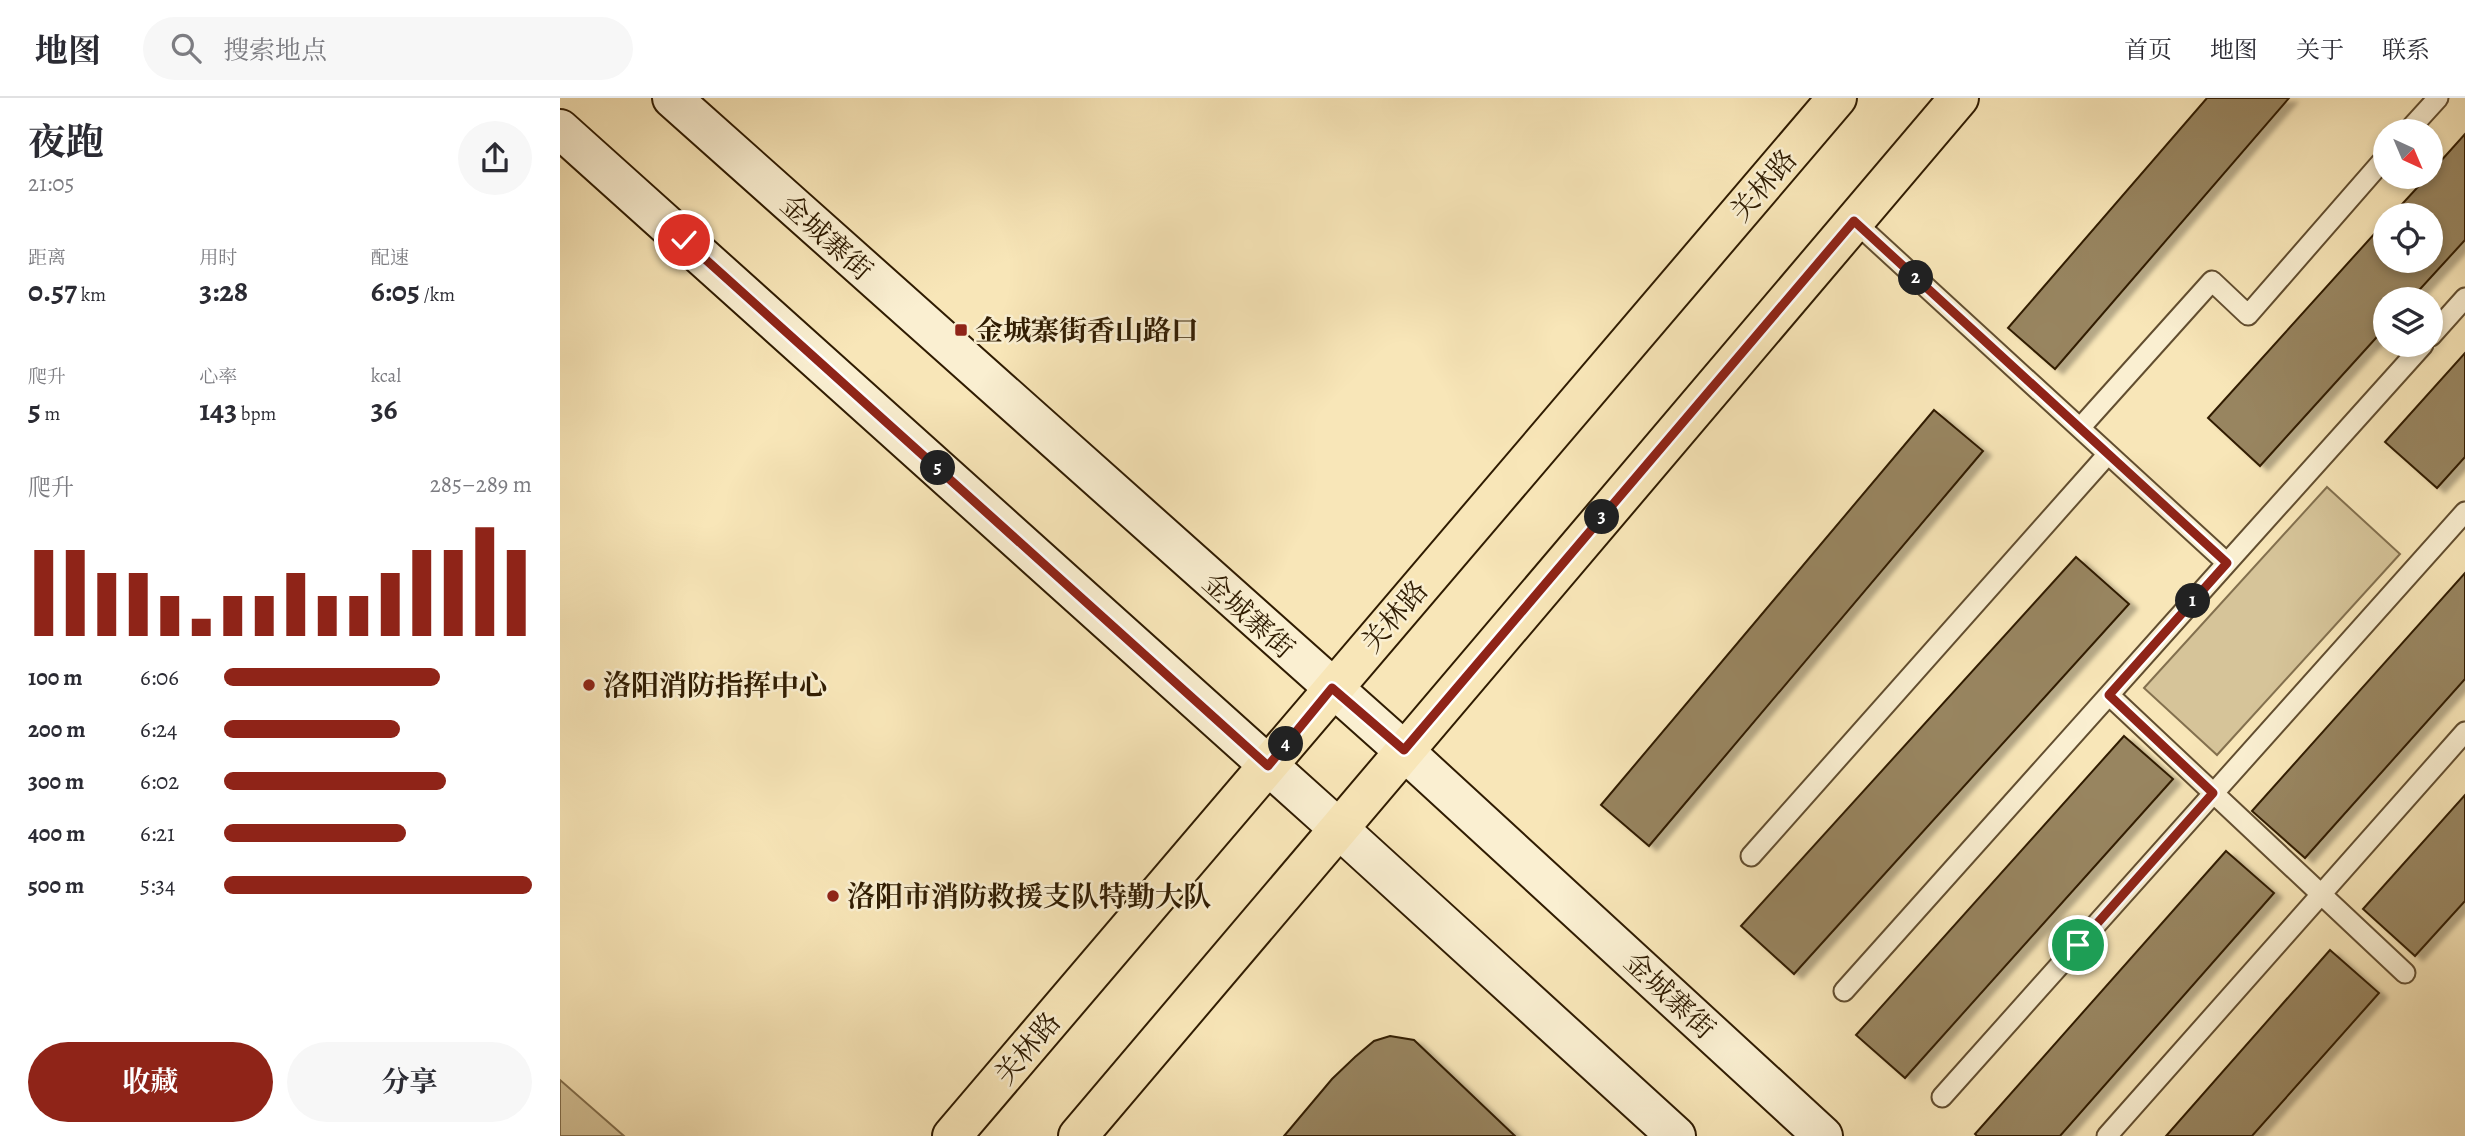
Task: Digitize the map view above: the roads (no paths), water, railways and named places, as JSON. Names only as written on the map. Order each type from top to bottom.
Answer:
[{"type":"main road","name":"金城寨街","points":[[672,98],[1404,750],[1823,1136]]},
{"type":"main road","name":"关林路","points":[[952,1136],[1838,98]]},
{"type":"main road","points":[[1078,1136],[1959,98]]},
{"type":"main road","points":[[560,129],[1338,828],[1676,1136]]},
{"type":"lane","points":[[2419,119],[2438,98]]},
{"type":"lane","points":[[2080,428],[2212,281],[2248,315],[2373,172]]},
{"type":"lane","points":[[1854,221],[2227,563]]},
{"type":"lane","points":[[2443,323],[2465,298]]},
{"type":"lane","points":[[1844,992],[2412,357]]},
{"type":"lane","points":[[1751,856],[2108,454]]},
{"type":"lane","points":[[1942,1097],[2465,512]]},
{"type":"lane","points":[[2109,695],[2405,973]]},
{"type":"lane","points":[[2107,1136],[2465,732]]},
{"type":"place","name":"金城寨街香山路口","points":[[961,330]]},
{"type":"place","name":"洛阳消防指挥中心","points":[[589,685]]},
{"type":"place","name":"洛阳市消防救援支队特勤大队","points":[[833,896]]}]
